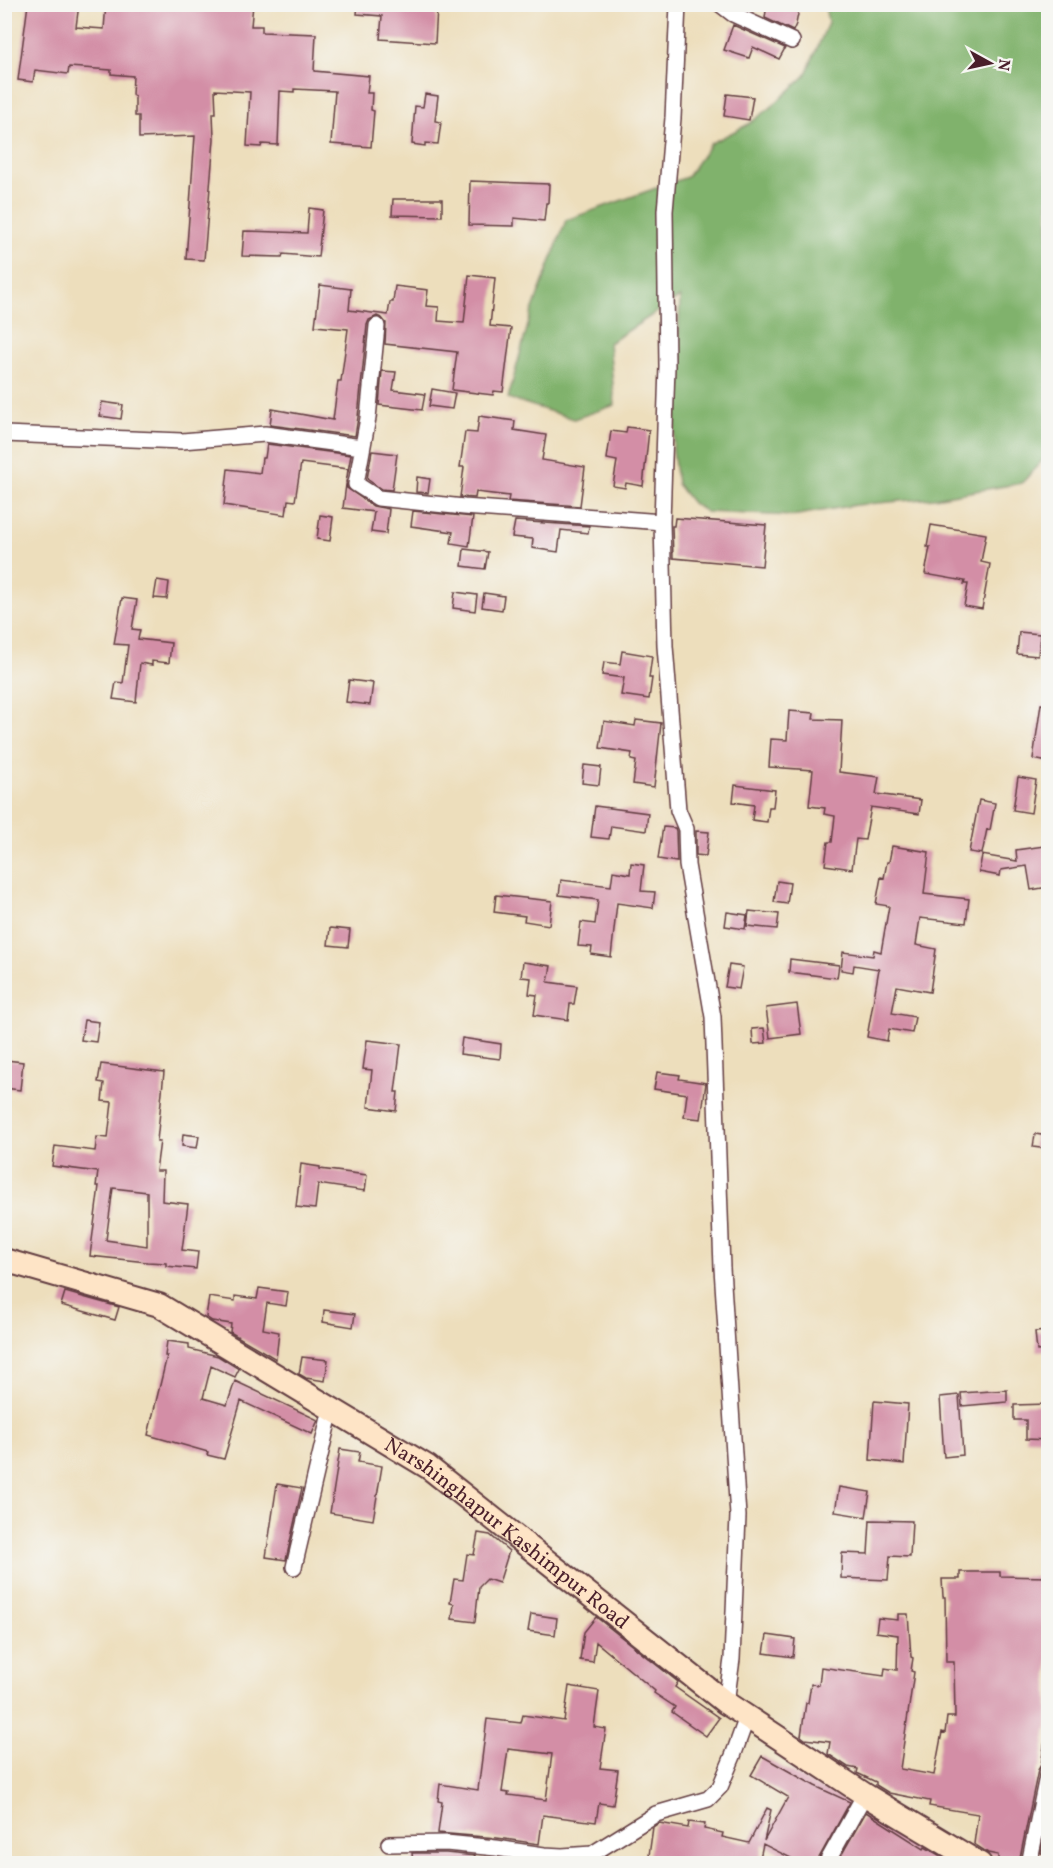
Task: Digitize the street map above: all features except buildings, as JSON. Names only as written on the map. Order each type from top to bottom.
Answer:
[{"type":"street","points":[[678,4],[673,118],[665,211],[667,366],[662,522],[665,646],[678,810],[686,830],[687,865],[713,1017],[722,1269],[738,1516],[732,1659],[726,1703]]},
{"type":"street","points":[[720,4],[733,14],[792,41]]},
{"type":"street","points":[[377,326],[368,418],[356,484],[378,498],[662,522]]},
{"type":"street","points":[[4,434],[182,441],[266,434],[362,447]]},
{"type":"street","name":"Narshinghapur Kashimpur Road","points":[[4,1260],[159,1305],[428,1467],[726,1703],[865,1794],[980,1863]]},
{"type":"street","points":[[294,1567],[331,1409]]},
{"type":"street","points":[[389,1844],[446,1843],[543,1855],[592,1854],[656,1814],[708,1799],[720,1787],[734,1756],[747,1717]]},
{"type":"street","points":[[1029,1863],[1048,1772]]},
{"type":"street","points":[[826,1863],[865,1794]]},
{"type":"green space","points":[[825,5],[1048,5],[1048,454],[1022,483],[934,498],[856,505],[792,516],[706,512],[692,503],[677,484],[673,449],[680,297],[609,343],[615,405],[574,419],[508,398],[531,314],[566,220],[687,177],[711,143],[747,125],[769,109],[805,76],[828,23]]}]
